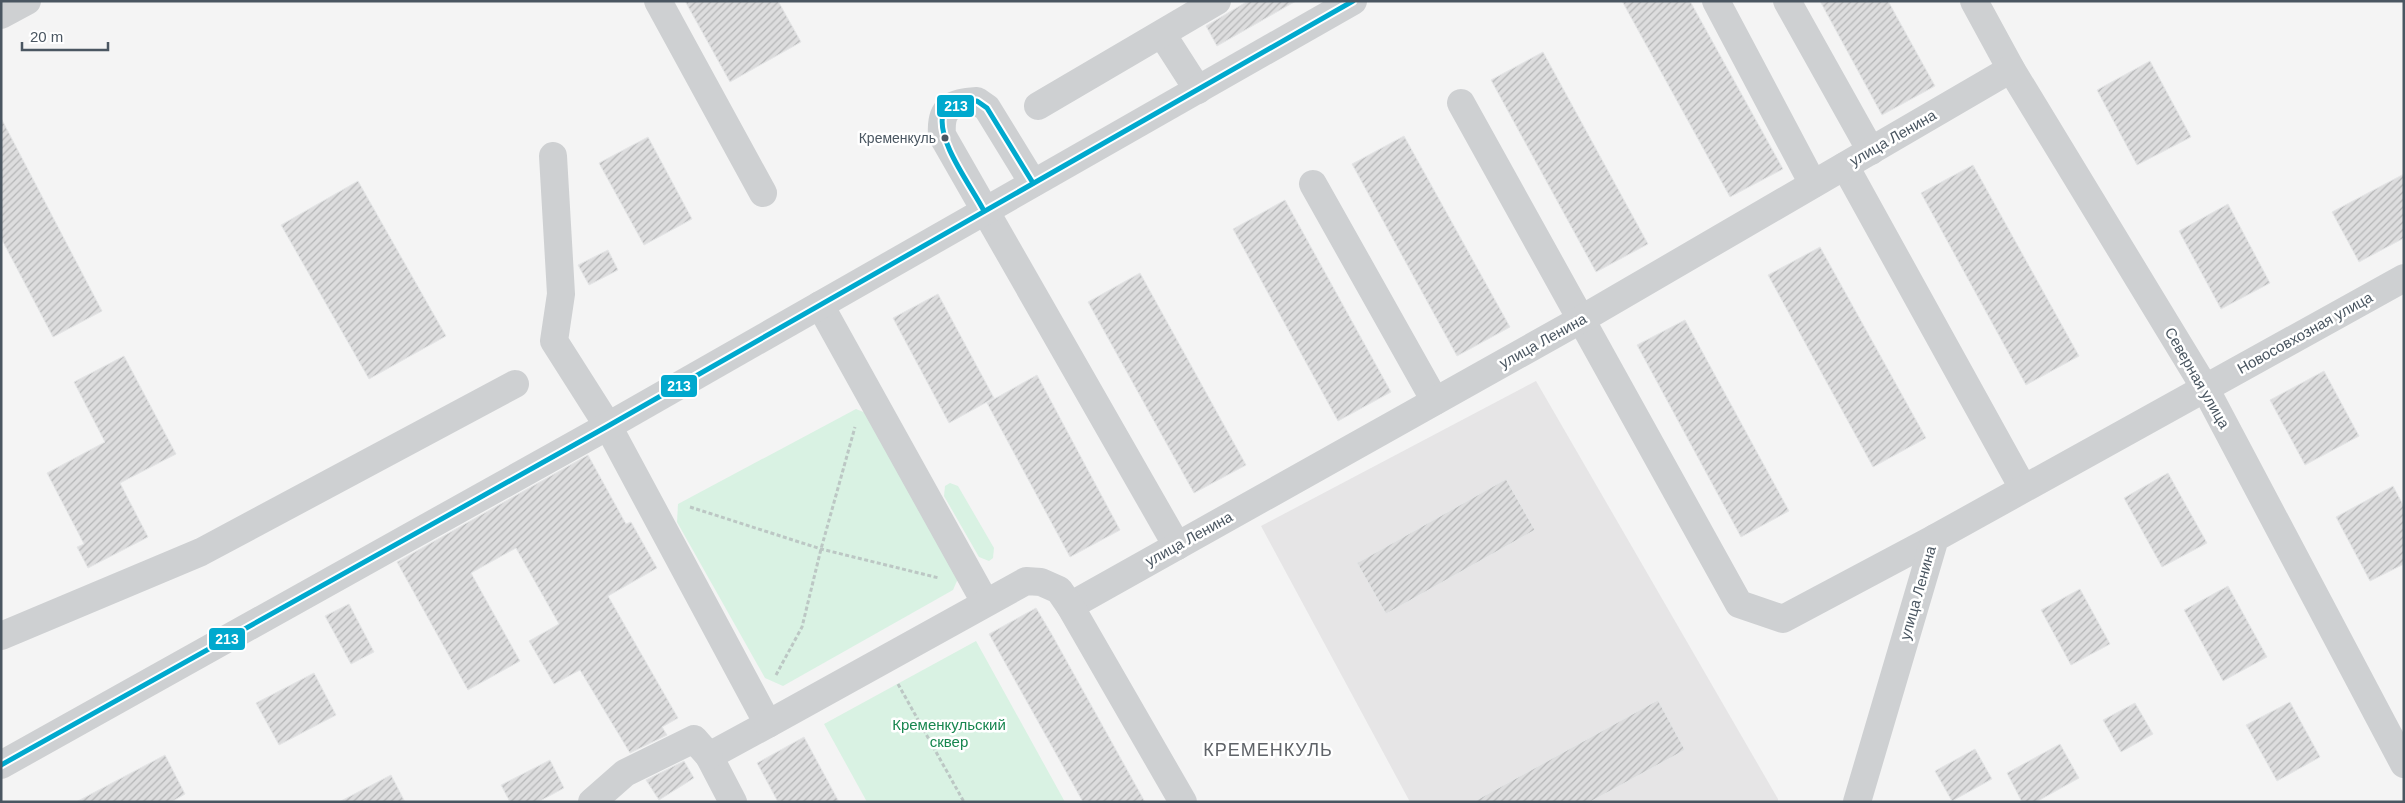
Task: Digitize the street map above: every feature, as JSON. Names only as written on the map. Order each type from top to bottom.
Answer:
[{"type":"street","points":[[1,15],[27,1]]},
{"type":"street","points":[[658,1],[763,193]]},
{"type":"street","points":[[1038,106],[1217,1]]},
{"type":"street","points":[[1,765],[608,426],[1353,1]]},
{"type":"street","points":[[1716,1],[1813,184]]},
{"type":"street","points":[[1787,1],[1871,150]]},
{"type":"street","name":"Северная улица","points":[[1974,1],[2011,69],[2205,388],[2403,762]]},
{"type":"street","points":[[1162,34],[1198,90]]},
{"type":"street","name":"улица Ленина","points":[[1070,606],[1580,320],[2011,69]]},
{"type":"street","points":[[1033,183],[987,108],[977,101],[960,102],[946,109],[941,120],[942,135],[1176,546]]},
{"type":"street","points":[[1461,103],[1739,604],[1783,619],[1934,538]]},
{"type":"street","points":[[553,156],[561,294],[554,341],[608,426],[768,724]]},
{"type":"street","points":[[1845,166],[2024,488]]},
{"type":"street","points":[[1313,184],[1435,401]]},
{"type":"street","name":"Новосовхозная улица","points":[[2205,388],[2404,278]]},
{"type":"street","points":[[820,305],[985,602]]},
{"type":"street","points":[[1,636],[201,552],[515,384]]},
{"type":"street","name":"улица Ленина","points":[[1857,802],[1934,538],[2205,388]]},
{"type":"street","points":[[709,756],[985,602],[1026,581],[1041,582],[1059,590],[1070,606],[1183,802]]},
{"type":"street","points":[[592,802],[625,773],[694,739],[709,756],[733,802]]},
{"type":"path","points":[[776,675],[802,627],[820,549],[856,423]]},
{"type":"path","points":[[690,507],[820,549],[941,578]]},
{"type":"path","points":[[898,684],[964,802]]},
{"type":"shaded area","points":[[1536,381],[1778,802],[1410,802],[1261,526]]},
{"type":"green space","points":[[856,409],[873,416],[960,574],[953,590],[783,686],[765,678],[677,522],[678,504]]},
{"type":"green space","points":[[950,483],[958,486],[994,548],[993,558],[989,561],[979,557],[944,496],[945,486]]},
{"type":"green space","name":"Кременкульский сквер","points":[[976,641],[1065,802],[867,802],[824,724]]},
{"type":"building","points":[[685,1],[778,1],[801,42],[730,82]]},
{"type":"building","points":[[1248,1],[1296,1],[1217,46],[1206,26]]},
{"type":"building","points":[[1622,1],[1690,1],[1783,169],[1730,197]]},
{"type":"building","points":[[1820,1],[1888,1],[1935,86],[1882,115]]},
{"type":"building","points":[[1543,52],[1648,244],[1596,272],[1491,80]]},
{"type":"building","points":[[2150,61],[2191,137],[2137,165],[2097,90]]},
{"type":"building","points":[[1,118],[102,311],[53,337],[1,238]]},
{"type":"building","points":[[1404,136],[1510,327],[1457,356],[1352,164]]},
{"type":"building","points":[[648,137],[692,219],[644,245],[599,163]]},
{"type":"building","points":[[1973,165],[2079,356],[2026,385],[1921,193]]},
{"type":"building","points":[[2404,174],[2404,238],[2359,262],[2332,212]]},
{"type":"building","points":[[358,181],[446,336],[369,379],[281,225]]},
{"type":"building","points":[[1285,200],[1391,392],[1338,421],[1233,229]]},
{"type":"building","points":[[2228,204],[2270,283],[2221,309],[2179,231]]},
{"type":"building","points":[[1820,247],[1926,438],[1873,467],[1768,275]]},
{"type":"building","points":[[608,250],[618,270],[589,285],[578,265]]},
{"type":"building","points":[[1140,273],[1246,465],[1194,493],[1088,302]]},
{"type":"building","points":[[938,294],[994,398],[949,423],[893,318]]},
{"type":"building","points":[[1685,320],[1789,511],[1741,537],[1637,345]]},
{"type":"building","points":[[124,356],[176,454],[120,483],[148,537],[88,568],[77,547],[84,544],[47,473],[105,442],[74,382]]},
{"type":"building","points":[[2324,371],[2359,436],[2305,465],[2270,400]]},
{"type":"building","points":[[1037,375],[1120,530],[1070,557],[987,403]]},
{"type":"building","points":[[588,455],[626,524],[631,522],[657,568],[608,596],[678,718],[662,727],[667,735],[630,753],[580,670],[554,684],[529,641],[559,624],[516,548],[471,573],[520,661],[468,690],[397,562]]},
{"type":"building","points":[[2168,473],[2207,543],[2162,567],[2124,498]]},
{"type":"building","points":[[1506,479],[1535,530],[1386,614],[1357,563]]},
{"type":"building","points":[[2393,486],[2404,507],[2404,564],[2370,581],[2336,517]]},
{"type":"building","points":[[2228,586],[2267,657],[2223,681],[2184,610]]},
{"type":"building","points":[[2080,589],[2110,644],[2071,665],[2041,610]]},
{"type":"building","points":[[349,604],[374,652],[351,664],[325,616]]},
{"type":"building","points":[[1036,608],[1145,802],[1083,802],[989,634]]},
{"type":"building","points":[[314,673],[336,715],[279,745],[256,703]]},
{"type":"building","points":[[1658,700],[1685,750],[1590,802],[1473,802]]},
{"type":"building","points":[[2290,702],[2320,757],[2277,781],[2246,725]]},
{"type":"building","points":[[2135,703],[2153,734],[2121,752],[2103,720]]},
{"type":"building","points":[[804,737],[839,802],[778,802],[757,763]]},
{"type":"building","points":[[2060,744],[2079,778],[2036,802],[2022,802],[2007,773]]},
{"type":"building","points":[[1975,749],[1992,779],[1952,801],[1935,771]]},
{"type":"building","points":[[165,755],[185,794],[171,802],[76,802]]},
{"type":"building","points":[[550,760],[564,788],[538,802],[510,802],[501,785]]},
{"type":"building","points":[[684,761],[694,778],[659,800],[646,780]]},
{"type":"building","points":[[391,775],[405,802],[339,802]]},
{"type":"transit line","name":"213","points":[[1,765],[608,426],[1353,1]]},
{"type":"transit line","name":"213","points":[[984,211],[956,164],[945,137],[942,125],[943,114],[950,108],[977,101],[987,108],[1033,183]]},
{"type":"place","name":"Кременкуль","points":[[945,138]]},
{"type":"district","name":"КРЕМЕНКУЛЬ","points":[[1268,750]]}]
